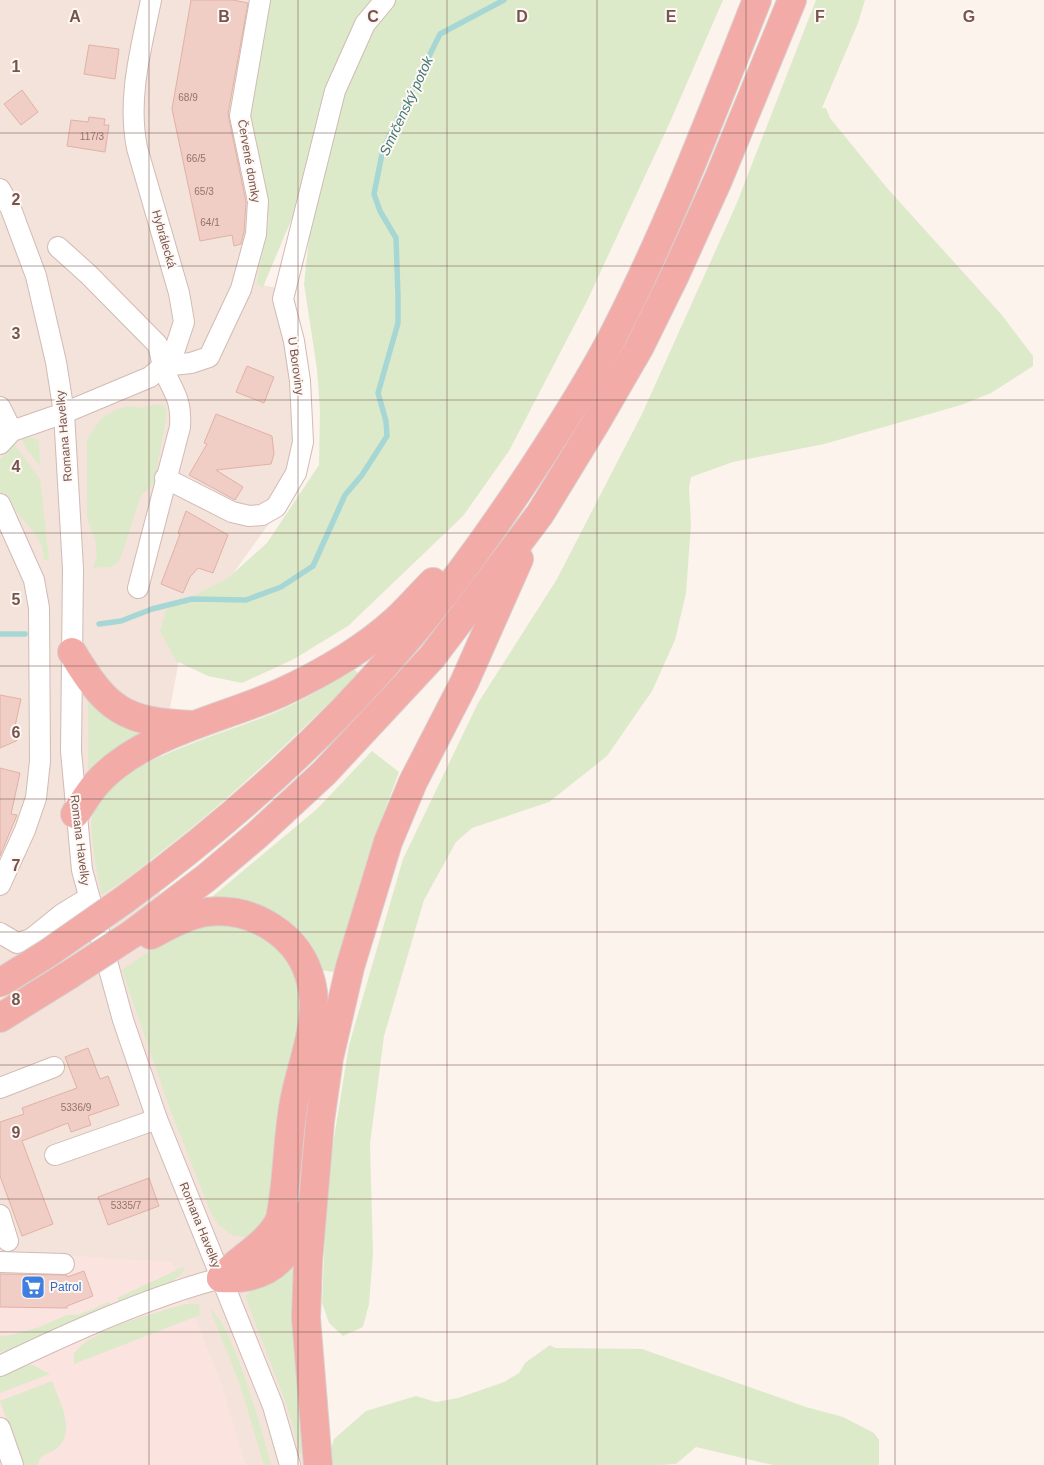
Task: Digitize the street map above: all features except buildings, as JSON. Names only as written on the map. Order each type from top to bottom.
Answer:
[{"type":"highway","points":[[0,983],[48,953],[183,856],[303,751],[406,642],[458,575],[514,498],[572,409],[613,336],[690,168],[758,0]]},
{"type":"highway","points":[[133,939],[243,848],[324,773],[432,657],[540,514],[639,348],[675,275],[718,180],[792,0]]},
{"type":"highway","points":[[75,814],[97,782],[147,746],[194,725],[281,693],[340,662],[396,621],[514,498]]},
{"type":"highway","points":[[318,1465],[306,1318],[308,1261],[314,1173],[329,1058],[350,967],[388,842],[413,782],[464,683],[540,514]]},
{"type":"highway","points":[[72,652],[91,683],[124,712],[142,720],[194,725]]},
{"type":"highway","points":[[0,1018],[69,975],[133,939],[189,917],[213,912],[243,914],[258,919],[282,934],[299,954],[311,982],[312,1014],[294,1101],[280,1219],[275,1230],[265,1241],[236,1262],[221,1278]]},
{"type":"highway","points":[[221,1278],[240,1279],[259,1274],[283,1257],[293,1245],[314,1173]]},
{"type":"street","name":"Hybrálecká","points":[[6,437],[150,377],[163,366],[175,349],[184,322],[174,275],[143,173],[132,124],[134,88],[151,0]]},
{"type":"street","name":"Červené domky","points":[[163,366],[209,357],[241,289],[256,234],[258,201],[240,116],[260,0]]},
{"type":"street","name":"U Boroviny","points":[[165,478],[232,512],[249,516],[262,515],[276,507],[296,473],[303,442],[300,381],[294,341],[283,299],[335,91],[366,24],[385,0]]},
{"type":"street","name":"Romana Havelky","points":[[0,190],[11,209],[36,276],[56,362],[64,413],[73,568],[71,751],[75,814],[82,870],[88,898],[123,1020],[157,1120],[273,1406],[290,1465]]},
{"type":"street","points":[[58,247],[88,274],[157,344],[162,354],[163,366],[179,401],[180,427],[165,478],[138,588]]},
{"type":"street","points":[[0,407],[6,437]]},
{"type":"street","points":[[0,504],[34,580],[39,608],[40,761],[34,806],[0,885]]},
{"type":"street","points":[[0,933],[17,943],[31,939],[62,914],[88,898]]},
{"type":"street","points":[[0,1088],[54,1067]]},
{"type":"street","points":[[55,1155],[157,1120]]},
{"type":"street","points":[[0,1215],[8,1241]]},
{"type":"street","points":[[0,1262],[64,1264]]},
{"type":"street","points":[[0,1366],[59,1338],[196,1284],[221,1278]]},
{"type":"street","points":[[0,1428],[13,1465]]},
{"type":"shaded area","points":[[0,0],[267,0],[249,116],[269,219],[256,284],[293,291],[310,381],[307,471],[182,644],[145,841],[291,1353],[316,1465],[0,1465]]},
{"type":"shaded area","points":[[0,1247],[15,1252],[172,1262],[220,1379],[246,1465],[0,1465]]},
{"type":"green space","points":[[267,0],[371,0],[366,10],[372,0],[723,0],[670,122],[587,301],[509,451],[463,516],[348,626],[294,659],[242,683],[208,676],[176,661],[160,631],[166,610],[228,578],[267,543],[319,465],[320,411],[317,369],[304,284],[323,110],[305,187],[263,287],[256,284],[269,219],[249,116]]},
{"type":"green space","points":[[816,0],[865,0],[858,23],[822,108],[826,108],[830,118],[887,188],[1001,314],[1033,356],[1033,366],[991,393],[961,405],[824,444],[733,462],[691,477],[689,488],[691,524],[686,593],[675,640],[652,691],[607,756],[549,802],[472,828],[456,842],[424,900],[384,1036],[370,1144],[373,1253],[369,1304],[363,1327],[343,1336],[329,1323],[322,1303],[327,1182],[349,1045],[403,859],[478,703],[557,579],[642,414],[736,205]]},
{"type":"green space","points":[[158,404],[165,407],[167,413],[154,484],[142,494],[121,557],[117,563],[110,567],[93,568],[97,556],[95,539],[87,518],[87,439],[102,418],[117,409],[129,406],[141,408]]},
{"type":"green space","points":[[34,438],[39,441],[40,466],[27,450],[22,439]]},
{"type":"green space","points":[[14,444],[40,479],[49,560],[44,560],[42,546],[35,534],[0,491],[0,460]]},
{"type":"green space","points":[[354,669],[359,674],[235,791],[137,871],[102,895],[94,853],[92,819],[93,813],[104,794],[124,777],[149,762],[177,749],[285,708]]},
{"type":"green space","points":[[90,698],[126,727],[152,735],[94,772],[88,773],[88,700]]},
{"type":"green space","points":[[372,751],[399,772],[369,854],[334,972],[320,970],[302,934],[271,911],[247,902],[207,901],[317,809]]},
{"type":"green space","points":[[210,922],[248,925],[289,954],[303,1000],[274,1185],[266,1219],[247,1237],[234,1236],[219,1225],[212,1215],[171,1112],[122,970],[174,934]]},
{"type":"green space","points":[[294,1261],[306,1453],[300,1454],[287,1406],[245,1296]]},
{"type":"green space","points":[[183,1267],[185,1270],[172,1282],[121,1306],[117,1298]]},
{"type":"green space","points":[[109,1302],[113,1309],[7,1351],[0,1352],[0,1336],[37,1328],[67,1315],[78,1315]]},
{"type":"green space","points":[[184,1304],[199,1304],[200,1315],[74,1364],[74,1354],[82,1345],[94,1337],[124,1323]]},
{"type":"green space","points":[[210,1309],[219,1319],[228,1335],[237,1357],[254,1406],[271,1465],[264,1465],[240,1385]]},
{"type":"green space","points":[[550,1345],[555,1348],[642,1349],[806,1407],[843,1417],[874,1433],[879,1440],[879,1465],[773,1465],[696,1447],[676,1464],[661,1465],[329,1465],[329,1456],[334,1439],[366,1411],[416,1396],[436,1402],[458,1398],[504,1382],[519,1373],[525,1363]]},
{"type":"green space","points":[[33,1365],[50,1374],[0,1393],[0,1378],[7,1372],[15,1368]]},
{"type":"green space","points":[[52,1381],[65,1416],[66,1433],[63,1441],[57,1448],[40,1458],[38,1465],[22,1465],[0,1401]]},
{"type":"waterway","name":"Smrčenský potok","points":[[99,624],[121,621],[152,609],[192,599],[246,600],[281,587],[313,566],[345,495],[362,475],[387,436],[386,421],[378,393],[398,323],[398,296],[396,238],[380,211],[374,194],[383,149],[440,34],[504,0]]},
{"type":"waterway","name":"Smrčenský potok","points":[[0,634],[25,634]]},
{"type":"place","name":"Patrol","points":[[33,1287]]}]
